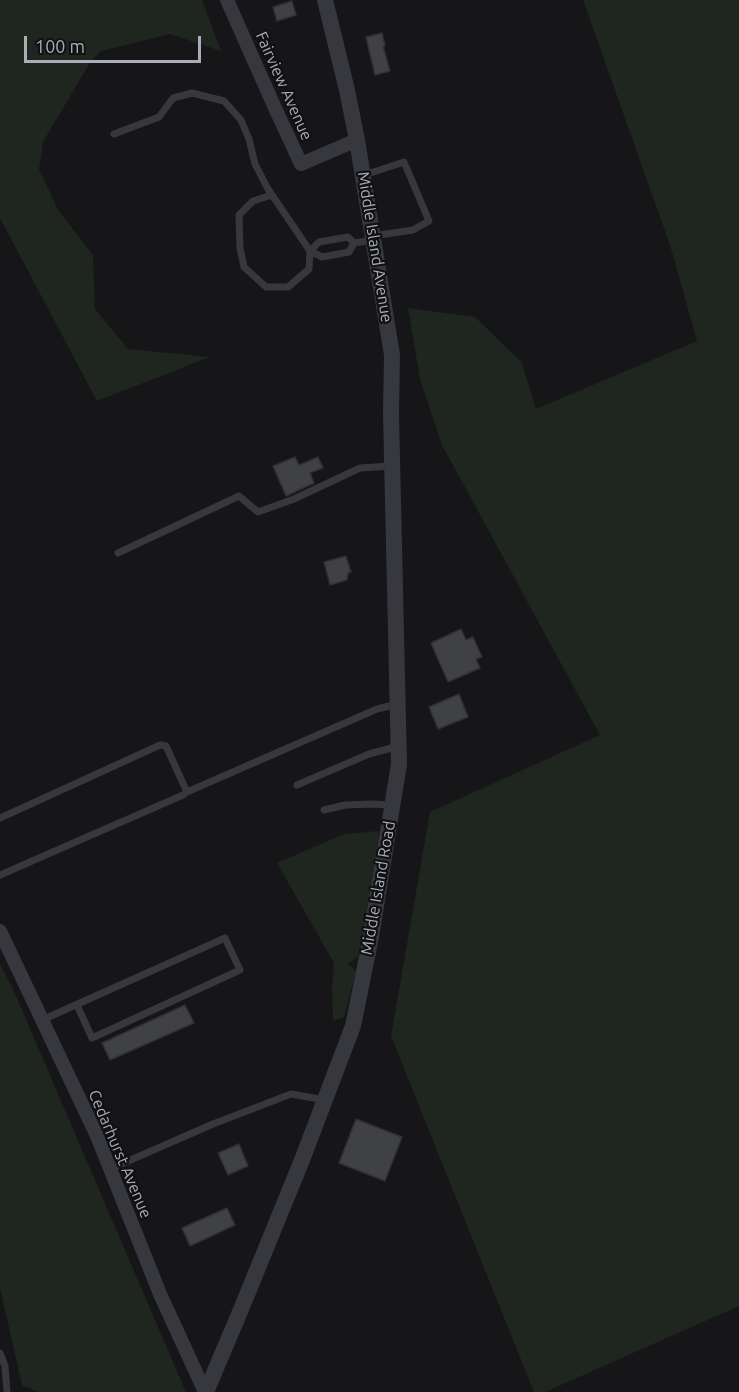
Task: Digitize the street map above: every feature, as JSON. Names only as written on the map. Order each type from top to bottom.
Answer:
[{"type":"street","name":"Fairview Avenue","points":[[227,0],[301,164],[357,140]]},
{"type":"street","points":[[325,0],[357,140]]},
{"type":"street","name":"Middle Island Avenue","points":[[357,140],[392,355]]},
{"type":"street","name":"Middle Island Road","points":[[205,1392],[242,1307],[353,1026],[371,937],[399,764],[391,413],[392,355]]},
{"type":"street","name":"Cedarhurst Avenue","points":[[0,931],[97,1136],[160,1294],[205,1392]]},
{"type":"lane","points":[[114,134],[159,117],[173,98],[192,93],[224,101],[241,120],[249,139],[255,164],[272,195],[310,251],[322,257],[350,252],[354,243]]},
{"type":"lane","points":[[354,243],[413,230],[429,221],[404,162],[363,175]]},
{"type":"lane","points":[[272,195],[253,201],[239,215],[240,248],[244,267],[266,287],[288,287],[309,269],[310,251],[319,242],[348,237],[354,243]]},
{"type":"lane","points":[[118,553],[240,496],[258,512],[294,499],[360,468],[392,466]]},
{"type":"lane","points":[[0,875],[377,709],[398,704]]},
{"type":"lane","points":[[0,818],[159,745],[166,746],[187,792]]},
{"type":"lane","points":[[297,785],[369,754],[399,746]]},
{"type":"lane","points":[[324,810],[372,804],[393,805]]},
{"type":"lane","points":[[42,1020],[225,938],[240,970],[92,1038],[77,1005]]},
{"type":"lane","points":[[110,1170],[213,1124],[291,1094],[325,1100]]},
{"type":"lane","points":[[0,1353],[5,1366],[7,1392]]},
{"type":"shaded area","points":[[0,0],[202,0],[221,51],[170,34],[101,51],[91,61],[43,142],[39,169],[58,210],[93,255],[95,309],[128,349],[210,357],[97,401],[0,218]]},
{"type":"shaded area","points":[[583,0],[739,0],[739,1306],[545,1392],[534,1392],[391,1036],[430,812],[600,735],[442,445],[420,379],[408,308],[475,317],[522,363],[536,409],[697,341],[670,245]]},
{"type":"shaded area","points":[[379,831],[372,895],[358,957],[348,964],[356,971],[344,1017],[333,1021],[334,963],[277,863],[344,834]]},
{"type":"shaded area","points":[[0,964],[13,989],[186,1392],[38,1392],[22,1385],[0,1288]]},
{"type":"building","points":[[292,1],[296,15],[277,21],[273,7]]},
{"type":"building","points":[[382,33],[390,71],[375,75],[366,37]]},
{"type":"building","points":[[295,457],[299,465],[318,457],[323,468],[310,473],[314,483],[286,496],[273,466]]},
{"type":"building","points":[[346,556],[351,572],[348,573],[347,580],[330,585],[324,562]]},
{"type":"building","points":[[461,629],[466,640],[473,637],[482,657],[476,659],[480,668],[448,682],[431,643]]},
{"type":"building","points":[[459,694],[468,717],[438,729],[429,707]]},
{"type":"building","points":[[185,1005],[194,1023],[110,1060],[102,1043]]},
{"type":"building","points":[[356,1119],[402,1137],[385,1181],[339,1163]]},
{"type":"building","points":[[239,1144],[248,1166],[228,1175],[218,1153]]},
{"type":"building","points":[[227,1208],[235,1225],[190,1246],[182,1228]]}]
